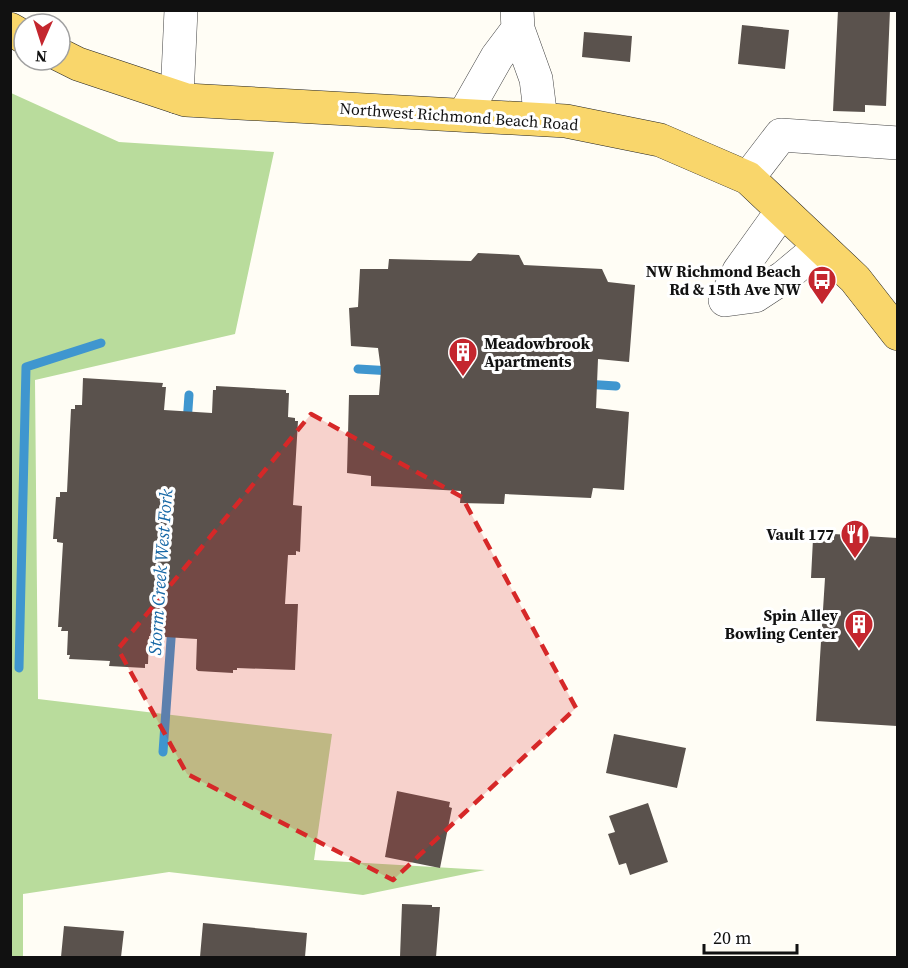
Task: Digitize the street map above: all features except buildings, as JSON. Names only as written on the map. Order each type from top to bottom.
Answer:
[{"type":"main road","name":"Northwest Richmond Beach Road","points":[[72,61],[186,100],[566,121],[660,140],[748,178],[855,279],[897,334]]},
{"type":"street","points":[[177,96],[181,10]]},
{"type":"street","points":[[464,115],[518,20]]},
{"type":"street","points":[[518,20],[536,79],[541,119]]},
{"type":"street","points":[[748,178],[781,135],[897,143]]},
{"type":"street","points":[[782,211],[739,271],[725,300],[755,296],[784,278],[820,247]]},
{"type":"highlighted area","points":[[311,414],[462,497],[576,708],[393,880],[187,774],[118,649]]},
{"type":"green space","points":[[11,93],[119,142],[274,152],[235,334],[35,380],[38,699],[332,734],[314,860],[485,870],[363,895],[169,872],[23,894],[23,957],[11,958]]},
{"type":"waterway","points":[[19,668],[26,367],[101,343]]},
{"type":"waterway","points":[[358,369],[392,371]]},
{"type":"waterway","points":[[585,384],[616,386]]},
{"type":"waterway","name":"Storm Creek West Fork","points":[[187,423],[189,395]]},
{"type":"waterway","name":"Storm Creek West Fork","points":[[163,752],[172,625]]},
{"type":"place","name":"NW Richmond Beach Rd & 15th Ave NW","points":[[822,306]]},
{"type":"place","name":"Meadowbrook Apartments","points":[[463,378]]},
{"type":"place","name":"Vault 177","points":[[855,560]]},
{"type":"place","name":"Spin Alley Bowling Center","points":[[859,650]]}]
